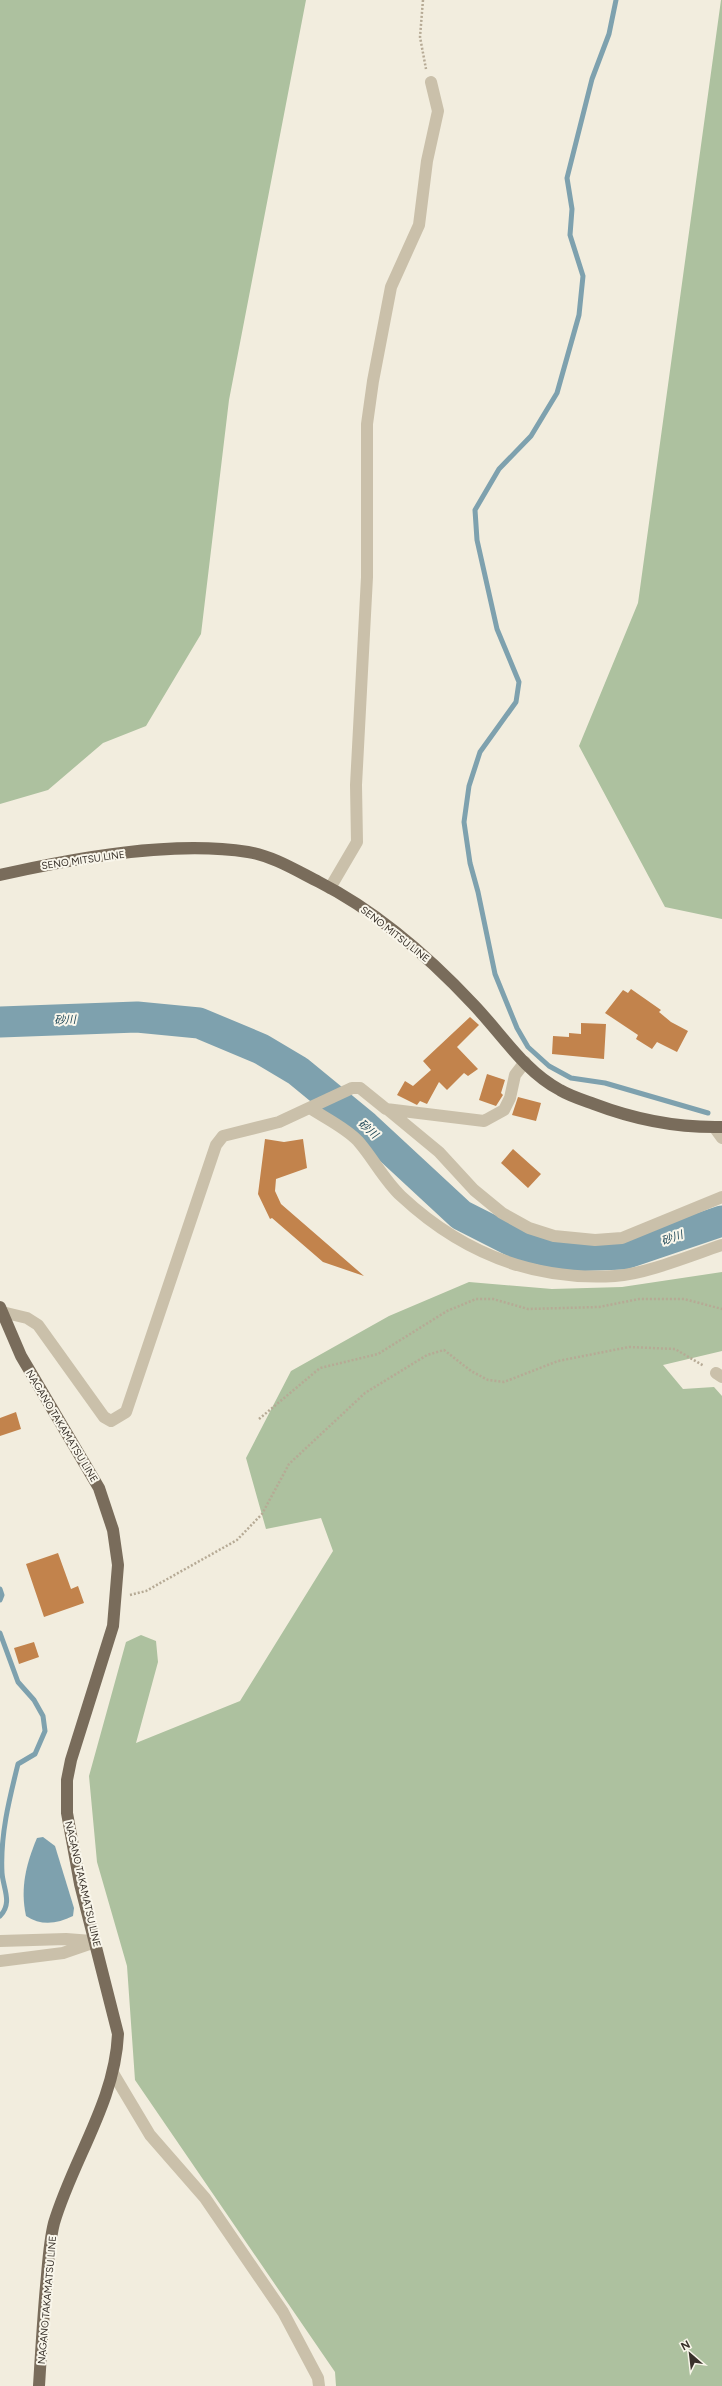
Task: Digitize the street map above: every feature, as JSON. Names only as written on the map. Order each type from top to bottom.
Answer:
[{"type":"main road","name":"SENO MITSU LINE","points":[[0,875],[48,864],[170,848],[250,852],[283,864],[330,888],[369,912],[421,953],[473,1004],[532,1070],[560,1090],[628,1117],[687,1127],[718,1127]]},
{"type":"main road","name":"NAGANO TAKAMATSU LINE","points":[[1,1309],[21,1356],[99,1488],[113,1530],[118,1565],[117,1598],[113,1626],[81,1726],[67,1780],[67,1813],[80,1884],[118,2034],[113,2073],[67,2184],[54,2224],[47,2269],[39,2386]]},
{"type":"street","points":[[330,888],[357,842],[356,785],[367,577],[367,424],[373,381],[391,287],[419,225],[427,162],[438,111],[431,82]]},
{"type":"street","points":[[386,1109],[484,1121],[504,1110],[510,1098],[516,1075],[525,1062]]},
{"type":"street","points":[[1,1309],[27,1318],[38,1326],[104,1417],[111,1421],[120,1418],[126,1412],[216,1145],[223,1136],[233,1132],[279,1122],[352,1088],[360,1088],[439,1152],[474,1190],[502,1213],[529,1228],[554,1236],[595,1240],[622,1238],[722,1197]]},
{"type":"street","points":[[310,1108],[356,1139],[400,1195],[441,1228],[492,1258],[548,1274],[616,1276],[666,1264],[722,1245]]},
{"type":"street","points":[[718,1127],[722,1138]]},
{"type":"street","points":[[0,1941],[66,1939],[95,1942]]},
{"type":"street","points":[[0,1961],[63,1953],[95,1942]]},
{"type":"street","points":[[113,2073],[150,2135],[205,2198],[283,2312],[318,2378],[319,2386]]},
{"type":"path","points":[[423,0],[420,37],[431,82]]},
{"type":"path","points":[[259,1419],[320,1368],[378,1354],[447,1310],[476,1299],[492,1299],[528,1309],[599,1307],[639,1299],[684,1299],[722,1309]]},
{"type":"path","points":[[117,1598],[146,1591],[237,1540],[262,1514],[289,1464],[365,1393],[427,1355],[444,1350],[471,1371],[488,1380],[504,1382],[558,1361],[629,1347],[675,1349],[719,1375]]},
{"type":"green space","points":[[0,0],[306,0],[229,400],[201,634],[146,726],[103,743],[48,790],[0,804]]},
{"type":"green space","points":[[721,0],[722,919],[665,907],[579,746],[638,603]]},
{"type":"green space","points":[[722,1272],[722,1351],[663,1365],[683,1389],[714,1387],[722,1396],[722,2386],[336,2386],[335,2372],[135,2080],[127,1966],[97,1862],[89,1776],[126,1642],[141,1635],[156,1641],[158,1662],[136,1743],[240,1701],[333,1551],[321,1518],[266,1529],[246,1458],[291,1371],[389,1316],[469,1282],[552,1289],[622,1287]]},
{"type":"water","points":[[43,1837],[55,1846],[74,1908],[73,1916],[61,1921],[49,1923],[43,1923],[26,1916],[24,1906],[24,1886],[27,1867],[37,1838]]},
{"type":"building","points":[[631,989],[661,1010],[659,1012],[671,1022],[688,1031],[677,1052],[657,1042],[652,1049],[636,1039],[638,1035],[605,1013],[623,990],[628,993]]},
{"type":"building","points":[[470,1017],[479,1025],[457,1047],[478,1069],[468,1076],[464,1073],[447,1090],[439,1082],[427,1104],[420,1101],[417,1105],[397,1095],[405,1081],[413,1086],[431,1070],[423,1061]]},
{"type":"building","points":[[581,1023],[606,1024],[604,1059],[552,1054],[553,1036],[569,1037],[569,1033],[581,1034]]},
{"type":"building","points":[[487,1074],[505,1080],[501,1093],[503,1095],[496,1106],[479,1100]]},
{"type":"building","points":[[518,1097],[541,1103],[536,1121],[512,1115]]},
{"type":"building","points":[[265,1139],[284,1142],[303,1139],[307,1168],[276,1179],[275,1191],[281,1204],[364,1276],[323,1262],[272,1218],[270,1219],[258,1194]]},
{"type":"building","points":[[513,1149],[541,1174],[528,1188],[501,1163]]},
{"type":"building","points":[[16,1412],[21,1429],[0,1436],[0,1418]]},
{"type":"building","points":[[58,1553],[71,1589],[78,1586],[84,1603],[44,1617],[26,1564]]},
{"type":"building","points":[[34,1642],[39,1657],[19,1664],[14,1648]]},
{"type":"waterway","points":[[616,0],[609,34],[592,79],[567,178],[572,209],[570,235],[583,276],[579,315],[557,393],[531,436],[499,469],[475,510],[477,540],[497,629],[519,682],[516,702],[480,752],[469,786],[464,822],[470,863],[478,892],[495,974],[517,1028],[528,1047],[549,1066],[571,1078],[605,1083],[708,1113]]},
{"type":"waterway","name":"砂川","points":[[0,1022],[137,1017],[199,1023],[261,1049],[298,1071],[365,1126],[461,1215],[520,1245],[570,1256],[624,1254],[722,1221]]},
{"type":"waterway","points":[[0,1589],[2,1595],[0,1600]]},
{"type":"waterway","points":[[0,1633],[18,1682],[34,1700],[43,1716],[45,1731],[35,1754],[18,1764],[8,1805],[2,1845],[2,1873],[7,1901],[4,1911],[0,1916]]}]
